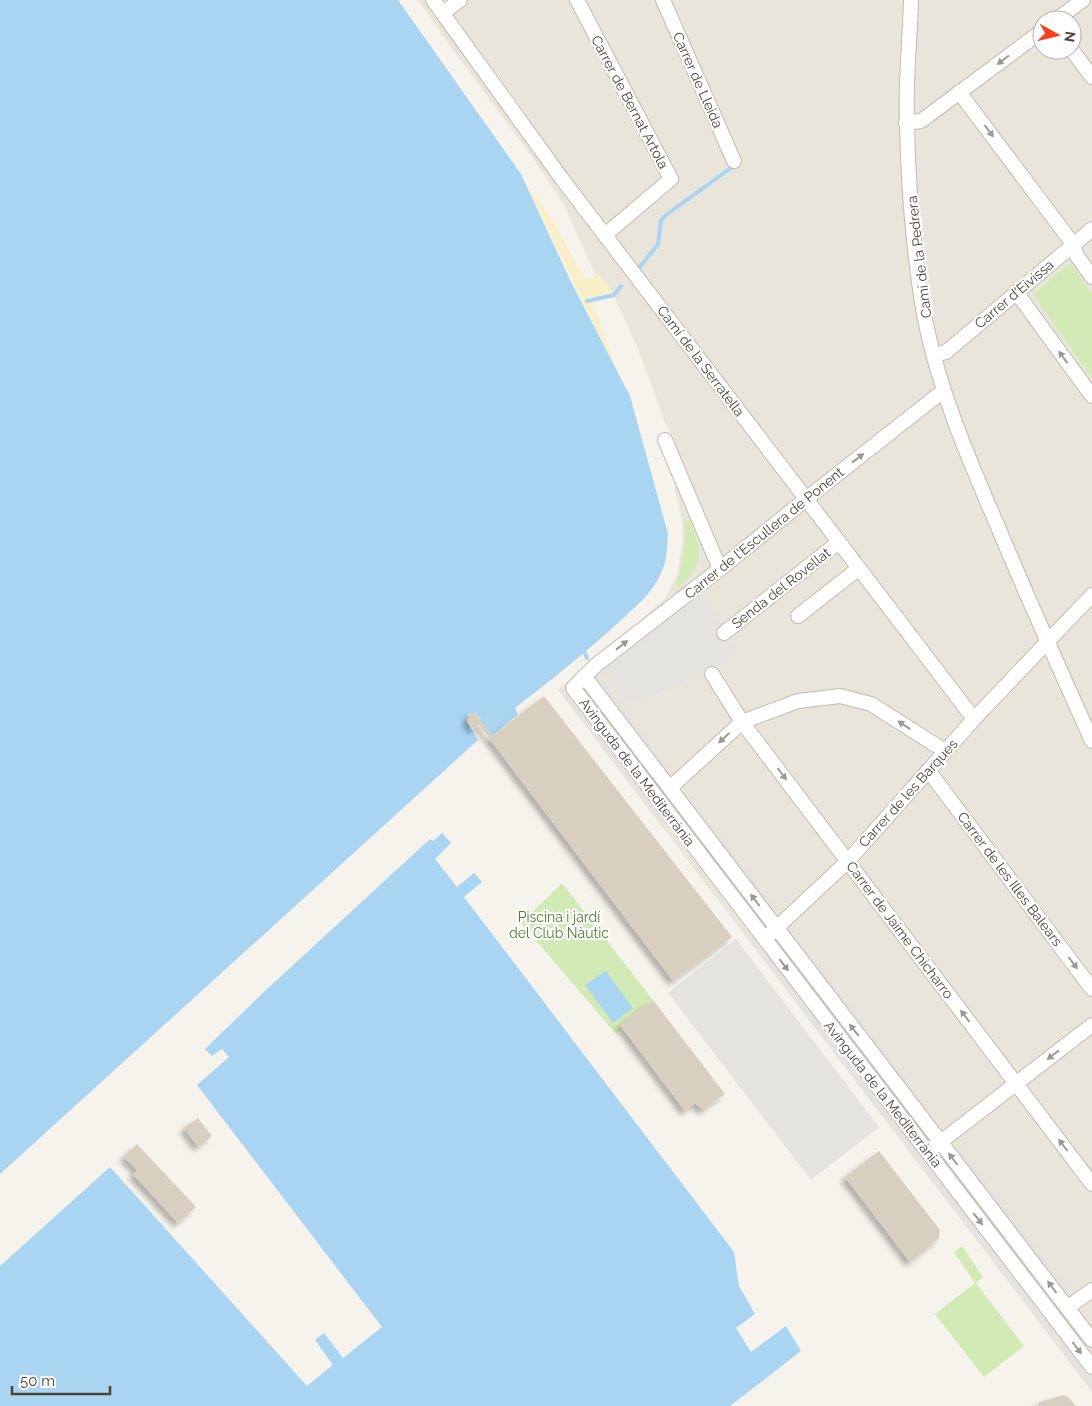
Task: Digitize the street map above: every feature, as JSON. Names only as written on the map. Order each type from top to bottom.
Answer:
[{"type":"street","name":"Camí de la Serratella","points":[[433,0],[562,179],[974,719]]},
{"type":"street","points":[[443,13],[460,0]]},
{"type":"street","name":"Carrer de Bernat Artola","points":[[577,0],[671,179],[605,235]]},
{"type":"street","name":"Carrer de Lleida","points":[[663,0],[734,161]]},
{"type":"street","name":"Camí de la Pedrera","points":[[911,0],[906,123],[914,235],[922,304],[934,355],[944,391],[981,488],[1092,741]]},
{"type":"street","points":[[1070,10],[1083,0]]},
{"type":"street","points":[[906,123],[921,121],[1032,37]]},
{"type":"street","points":[[1079,60],[1092,77]]},
{"type":"street","points":[[959,92],[1073,244],[1077,256],[1092,277]]},
{"type":"street","name":"Carrer d'Eivissa","points":[[934,355],[946,352],[1092,229]]},
{"type":"street","points":[[1016,292],[1092,396]]},
{"type":"street","name":"Carrer de l'Escullera de Ponent","points":[[584,676],[944,391]]},
{"type":"street","points":[[665,440],[720,569]]},
{"type":"street","name":"Senda del Rovellat","points":[[724,633],[839,542]]},
{"type":"street","points":[[798,616],[858,569]]},
{"type":"street","name":"Carrer de les Barques","points":[[764,939],[848,861],[974,719],[1092,595]]},
{"type":"street","name":"Carrer de Jaime Chicharro","points":[[712,674],[742,722],[1092,1184]]},
{"type":"street","name":"Avinguda de la Mediterrània","points":[[1092,1340],[584,676],[573,688],[1092,1367]]},
{"type":"street","points":[[670,788],[742,722],[798,701],[840,696],[871,704],[945,752]]},
{"type":"street","name":"Carrer de les Illes Balears","points":[[928,770],[1092,989]]},
{"type":"street","points":[[927,1152],[1092,1025]]},
{"type":"street","points":[[1067,1308],[1092,1290]]},
{"type":"shaded area","points":[[418,0],[1092,0],[1092,1392],[558,690],[665,599],[677,575],[683,539],[682,521],[674,487],[689,481],[641,356],[612,292],[599,275],[595,274],[565,207],[535,161]]},
{"type":"shaded area","points":[[698,593],[726,628],[720,632],[735,651],[710,670],[630,706],[602,670]]},
{"type":"shaded area","points":[[598,674],[669,769],[664,774],[595,685]]},
{"type":"shaded area","points":[[569,688],[664,813],[657,820],[562,694]]},
{"type":"shaded area","points":[[593,694],[677,803],[669,808],[585,698]]},
{"type":"shaded area","points":[[694,802],[773,905],[766,910],[688,806]]},
{"type":"shaded area","points":[[682,809],[762,914],[754,920],[674,815]]},
{"type":"shaded area","points":[[754,930],[893,1114],[885,1120],[746,936]]},
{"type":"shaded area","points":[[796,936],[918,1094],[912,1099],[792,942]]},
{"type":"shaded area","points":[[736,939],[879,1127],[811,1180],[668,993]]},
{"type":"shaded area","points":[[787,948],[906,1103],[899,1110],[780,952]]},
{"type":"shaded area","points":[[898,1119],[1060,1332],[1052,1338],[890,1126]]},
{"type":"shaded area","points":[[959,1147],[1071,1293],[1064,1298],[955,1157]]},
{"type":"shaded area","points":[[947,1157],[1070,1318],[1062,1323],[939,1162]]},
{"type":"shaded area","points":[[1064,1338],[1092,1374],[1092,1390],[1056,1344]]},
{"type":"green space","points":[[1070,263],[1092,294],[1092,378],[1033,294]]},
{"type":"green space","points":[[689,520],[697,540],[699,556],[693,571],[679,587],[675,585],[684,554],[685,521]]},
{"type":"green space","name":"Piscina i jardí del Club Nàutic","points":[[562,883],[653,1000],[616,1034],[521,923]]},
{"type":"green space","points":[[962,1246],[983,1277],[976,1283],[1024,1346],[984,1377],[935,1314],[975,1283],[954,1252]]},
{"type":"sand","points":[[530,192],[532,192],[551,217],[584,278],[593,277],[595,274],[599,275],[612,292],[606,296],[602,295],[591,298],[613,360],[612,362]]},
{"type":"water","points":[[0,0],[398,0],[521,174],[570,280],[630,396],[668,534],[666,558],[659,579],[638,604],[582,655],[515,708],[518,714],[492,736],[476,713],[469,713],[467,721],[478,740],[0,1174]]},
{"type":"water","points":[[442,833],[451,843],[435,859],[457,887],[474,873],[482,882],[464,897],[734,1252],[739,1286],[755,1314],[736,1328],[751,1352],[786,1326],[801,1351],[730,1406],[0,1406],[0,1266],[110,1167],[307,1386],[333,1365],[315,1340],[324,1333],[343,1358],[382,1327],[197,1085],[229,1057],[222,1049],[212,1056],[205,1049],[266,990],[430,839],[433,841]]},
{"type":"water","points":[[606,971],[633,1008],[613,1023],[585,985]]},
{"type":"building","points":[[544,696],[732,937],[673,981],[479,725],[472,730],[467,721],[469,713],[476,713],[492,736]]},
{"type":"building","points":[[653,1000],[725,1094],[703,1110],[695,1103],[685,1111],[620,1025]]},
{"type":"building","points":[[198,1118],[212,1136],[198,1147],[184,1128]]},
{"type":"building","points":[[137,1144],[196,1207],[178,1223],[133,1174],[137,1170],[124,1157]]},
{"type":"building","points":[[879,1151],[940,1230],[939,1238],[910,1262],[845,1177]]},
{"type":"building","points":[[1064,1395],[1076,1406],[1038,1406],[1039,1402]]},
{"type":"waterway","points":[[639,268],[658,244],[661,221],[666,215],[732,167]]},
{"type":"waterway","points":[[587,301],[614,295],[621,286]]},
{"type":"waterway","points":[[585,653],[587,658]]}]
